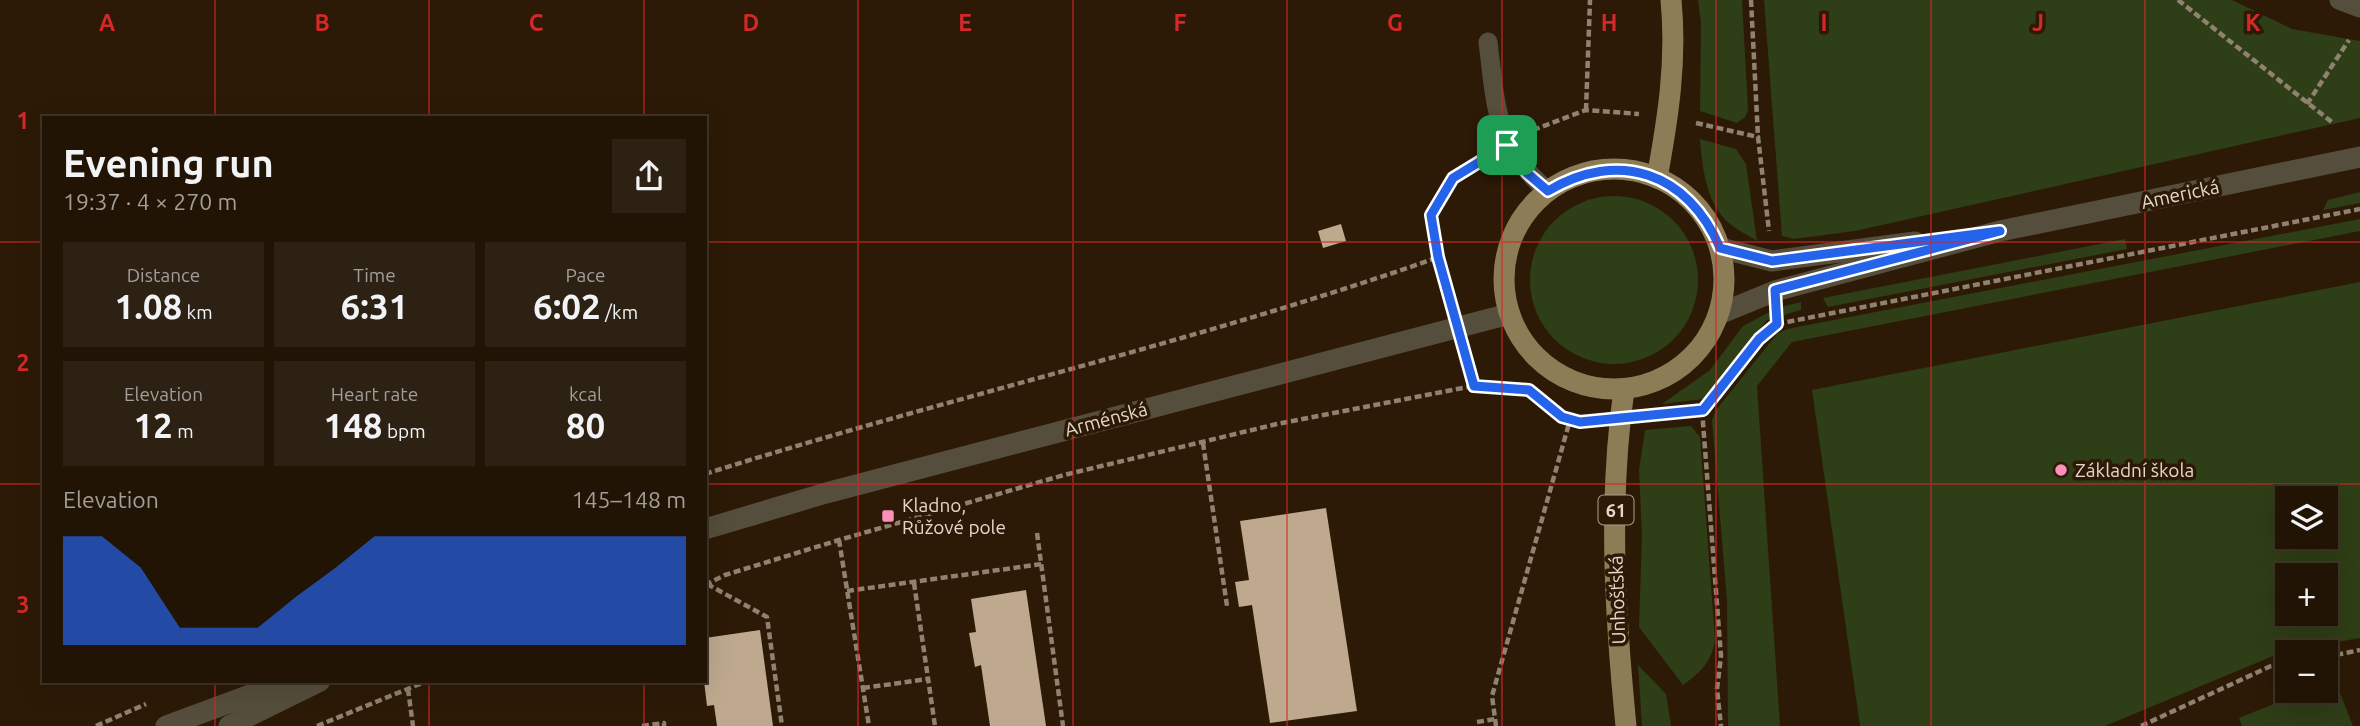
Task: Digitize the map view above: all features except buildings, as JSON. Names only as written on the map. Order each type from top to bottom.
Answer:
[{"type":"main road","points":[[1657,178],[1668,116],[1675,40],[1671,0]]},
{"type":"main road","points":[[1612,169],[1657,178],[1678,190],[1696,206],[1710,225],[1720,248],[1724,270],[1719,314],[1708,338],[1692,357],[1672,373],[1648,384],[1624,390],[1599,389],[1553,372],[1534,356],[1519,336],[1509,314],[1503,268],[1508,246],[1524,216],[1548,191],[1589,172],[1612,169]]},
{"type":"main road","name":"Unhošťská","points":[[1624,390],[1620,418],[1615,545],[1617,632],[1626,726]]},
{"type":"street","name":"Americká","points":[[1719,314],[1775,290],[2000,231],[2360,156]]},
{"type":"street","name":"Americká","points":[[1720,248],[1772,261],[2000,231]]},
{"type":"street","name":"Arménská","points":[[707,528],[840,490],[1509,314]]},
{"type":"street","points":[[166,726],[283,683]]},
{"type":"street","points":[[229,726],[316,683]]},
{"type":"street","points":[[183,726],[240,699]]},
{"type":"lane","points":[[2339,0],[2360,8]]},
{"type":"lane","points":[[1488,42],[1496,107],[1507,145],[1527,173],[1548,191]]},
{"type":"path","points":[[1586,110],[1590,0]]},
{"type":"path","points":[[1751,0],[1758,137],[1772,261]]},
{"type":"path","points":[[2178,0],[2333,123]]},
{"type":"path","points":[[2307,104],[2349,40]]},
{"type":"path","points":[[1474,386],[1438,257],[1431,215],[1453,178],[1529,132],[1586,110],[1668,116],[1758,137]]},
{"type":"path","points":[[1721,726],[1717,689],[1721,656],[1703,410],[1759,339],[1777,324],[2360,209]]},
{"type":"path","points":[[707,473],[839,431],[1324,298],[1438,257]]},
{"type":"path","points":[[1775,290],[1777,324]]},
{"type":"path","points":[[707,583],[839,540],[1064,475],[1277,424],[1474,386],[1529,390],[1562,417],[1580,422],[1703,410]]},
{"type":"path","points":[[1496,726],[1492,696],[1570,420]]},
{"type":"path","points":[[1203,443],[1227,606]]},
{"type":"path","points":[[1037,533],[1063,726]]},
{"type":"path","points":[[839,540],[869,726]]},
{"type":"path","points":[[847,591],[1042,564]]},
{"type":"path","points":[[914,583],[935,726]]},
{"type":"path","points":[[707,584],[767,617],[782,726]]},
{"type":"path","points":[[2338,655],[2360,650]]},
{"type":"path","points":[[2141,726],[2275,665]]},
{"type":"path","points":[[863,688],[928,679]]},
{"type":"path","points":[[317,726],[422,683]]},
{"type":"path","points":[[408,689],[413,726]]},
{"type":"path","points":[[1477,722],[1495,719]]},
{"type":"path","points":[[642,726],[664,723],[664,726]]},
{"type":"green space","points":[[1698,0],[1742,0],[1748,110],[1745,117],[1737,123],[1700,111],[1701,23]]},
{"type":"green space","points":[[1764,0],[2232,0],[2292,29],[2360,41],[2360,118],[1855,231],[1794,239],[1782,236]]},
{"type":"green space","points":[[1700,139],[1736,149],[1746,164],[1757,241],[1729,223],[1715,206],[1704,172]]},
{"type":"green space","points":[[2360,192],[2360,203],[2323,210],[2328,200]]},
{"type":"green space","points":[[1614,196],[1646,203],[1673,221],[1691,248],[1698,280],[1691,312],[1673,339],[1646,357],[1614,364],[1582,357],[1555,339],[1537,312],[1530,280],[1537,248],[1555,221],[1582,203]]},
{"type":"green space","points":[[2360,219],[2360,231],[1792,342],[1757,386],[1780,726],[1728,726],[1727,600],[1712,420],[1716,410],[1777,334],[1787,329]]},
{"type":"green space","points":[[2125,239],[2127,249],[1828,307],[1823,298]]},
{"type":"green space","name":"Základní škola","points":[[2360,282],[2360,638],[2338,642],[2275,640],[2275,655],[2105,726],[1860,726],[1812,390]]},
{"type":"green space","points":[[1801,302],[1801,310],[1767,320],[1703,399],[1662,404],[1710,370],[1743,326],[1777,308]]},
{"type":"green space","points":[[1691,426],[1700,437],[1715,639],[1705,666],[1683,685],[1639,627],[1642,536],[1639,470],[1645,430]]},
{"type":"green space","points":[[1638,665],[1666,694],[1671,726],[1642,726]]},
{"type":"green space","points":[[2338,688],[2353,726],[2242,726],[2239,718],[2276,703],[2338,703]]},
{"type":"place","name":"Základní škola","points":[[2061,470]]},
{"type":"place","name":"Kladno, Růžové pole","points":[[888,516]]},
{"type":"route","points":[[1507,145],[1527,173],[1548,191],[1567,179],[1612,169],[1634,171],[1657,178],[1678,190],[1696,206],[1710,225],[1720,248],[1772,261],[2000,231],[1775,290],[1777,324],[1759,339],[1703,410],[1692,414],[1580,422],[1562,417],[1529,390],[1474,386],[1438,257],[1431,215],[1453,178],[1507,145]]}]
